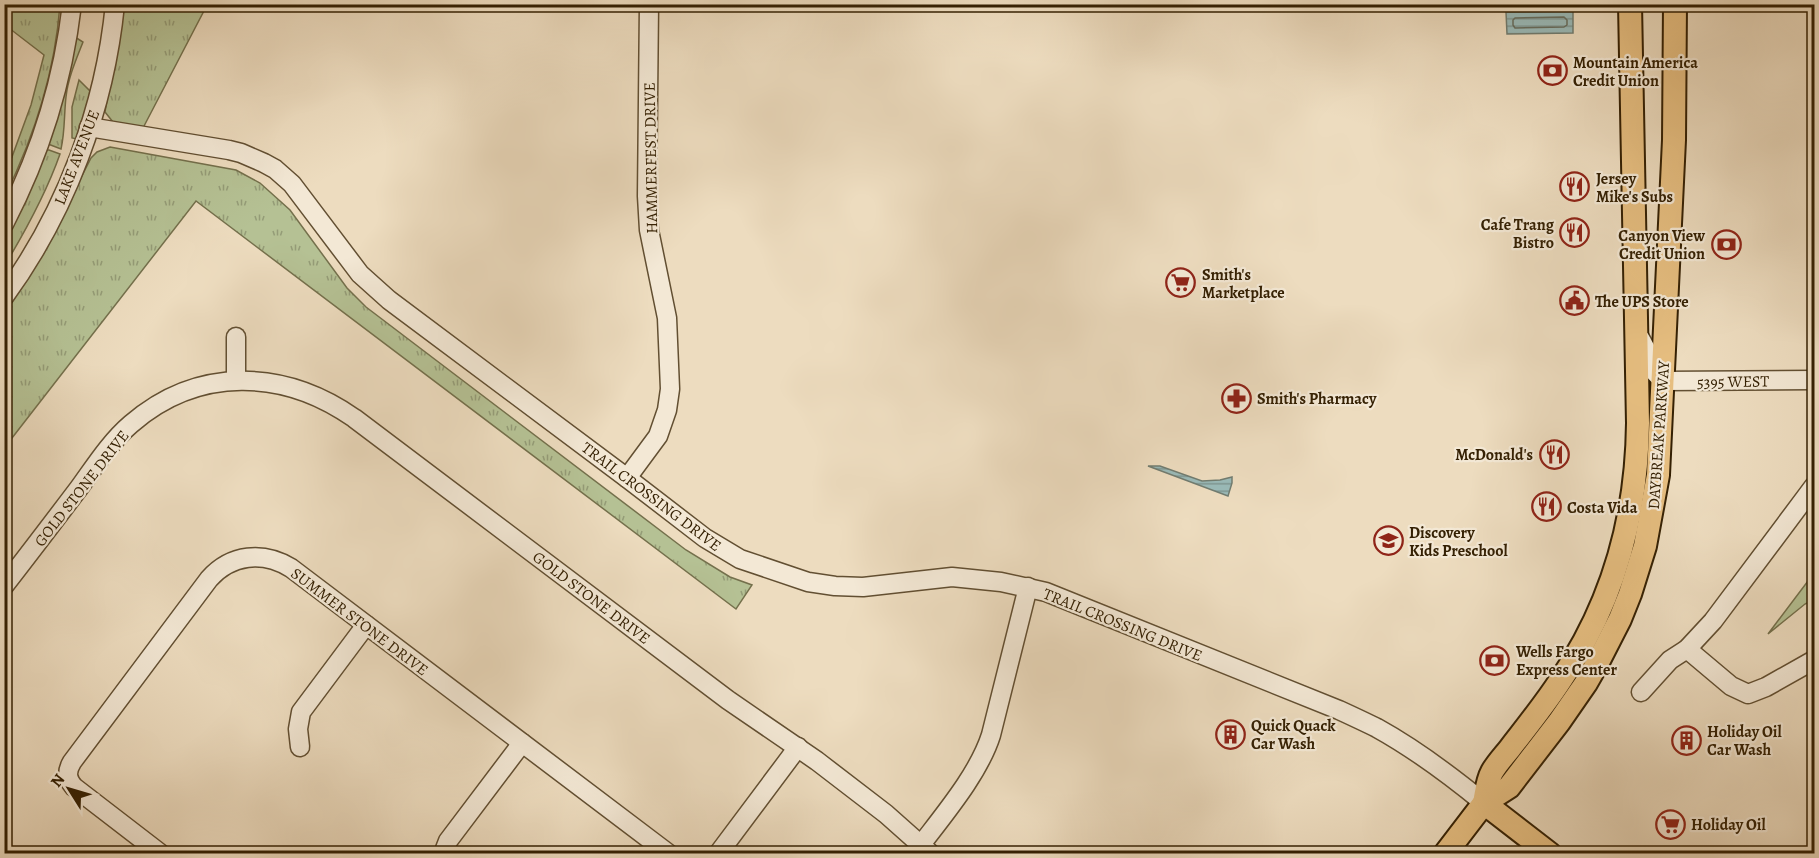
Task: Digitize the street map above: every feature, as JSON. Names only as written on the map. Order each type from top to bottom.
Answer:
[{"type":"main road","name":"DAYBREAK PARKWAY","points":[[1484,803],[1491,774],[1574,661],[1614,574],[1628,527],[1638,453],[1630,4]]},
{"type":"main road","name":"DAYBREAK PARKWAY","points":[[1484,803],[1509,787],[1559,722],[1598,662],[1620,619],[1638,570],[1651,520],[1658,475],[1663,381],[1674,140],[1675,4]]},
{"type":"main road","points":[[1637,378],[1647,386],[1650,394],[1652,423],[1650,462],[1658,475]]},
{"type":"main road","points":[[1445,854],[1484,803],[1550,854]]},
{"type":"street","points":[[4,224],[15,203],[49,118],[61,72],[72,4]]},
{"type":"street","name":"LAKE AVENUE","points":[[4,297],[28,261],[61,200],[78,160],[106,64],[115,4]]},
{"type":"street","name":"HAMMERFEST DRIVE","points":[[627,478],[658,436],[667,410],[670,389],[667,318],[649,230],[649,4]]},
{"type":"street","name":"TRAIL CROSSING DRIVE","points":[[89,127],[228,150],[253,157],[275,169],[298,192],[360,274],[378,291],[705,538],[741,560],[808,582],[835,586],[863,587],[952,577],[1028,587],[1067,600],[1339,710],[1368,724],[1413,751],[1484,803]]},
{"type":"street","points":[[1637,333],[1647,351],[1648,365],[1663,381]]},
{"type":"street","points":[[236,337],[236,380]]},
{"type":"street","name":"GOLD STONE DRIVE","points":[[4,586],[106,451],[130,425],[150,410],[173,397],[205,386],[236,380],[264,381],[293,387],[340,408],[728,700],[798,747],[874,804],[922,850]]},
{"type":"street","name":"5395 WEST","points":[[1663,381],[1809,380]]},
{"type":"street","points":[[1641,692],[1670,660],[1687,649],[1713,621],[1815,486]]},
{"type":"street","name":"SUMMER STONE DRIVE","points":[[161,854],[77,790],[68,777],[70,766],[209,579],[228,563],[254,556],[282,563],[669,854]]},
{"type":"street","points":[[922,850],[974,773],[984,754],[991,735],[1028,587]]},
{"type":"street","points":[[300,747],[298,729],[301,712],[366,625]]},
{"type":"street","points":[[1687,649],[1731,686],[1748,694],[1766,687],[1815,660]]},
{"type":"street","points":[[443,854],[448,842],[522,743]]},
{"type":"street","points":[[718,854],[798,747]]},
{"type":"green space","points":[[5,4],[60,5],[53,54],[42,103],[5,196],[5,176],[31,105],[44,55],[5,25]]},
{"type":"green space","points":[[123,5],[207,5],[143,128],[113,122],[105,112]]},
{"type":"green space","points":[[75,37],[83,42],[67,90],[61,149],[48,144]]},
{"type":"green space","points":[[79,80],[91,92],[77,139],[72,138],[72,107]]},
{"type":"green space","points":[[110,147],[236,170],[260,183],[290,210],[347,288],[366,307],[686,550],[730,577],[752,585],[736,609],[196,201],[5,447],[5,312],[57,225],[91,158],[97,152]]},
{"type":"green space","points":[[45,150],[60,154],[35,211],[5,265],[5,236],[36,174]]},
{"type":"green space","points":[[1814,573],[1814,599],[1768,634]]},
{"type":"water","points":[[1573,11],[1573,33],[1507,34],[1506,12]]},
{"type":"water","points":[[1148,466],[1160,466],[1202,481],[1232,477],[1232,483],[1228,496]]},
{"type":"place","name":"Mountain America Credit Union","points":[[1552,71]]},
{"type":"place","name":"Jersey Mike's Subs","points":[[1575,187]]},
{"type":"place","name":"Cafe Trang Bistro","points":[[1575,233]]},
{"type":"place","name":"Canyon View Credit Union","points":[[1726,244]]},
{"type":"place","name":"Smith's Marketplace","points":[[1181,283]]},
{"type":"place","name":"The UPS Store","points":[[1574,301]]},
{"type":"place","name":"Smith's Pharmacy","points":[[1236,398]]},
{"type":"place","name":"McDonald's","points":[[1554,454]]},
{"type":"place","name":"Costa Vida","points":[[1546,507]]},
{"type":"place","name":"Discovery Kids Preschool","points":[[1388,541]]},
{"type":"place","name":"Wells Fargo Express Center","points":[[1495,660]]},
{"type":"place","name":"Quick Quack Car Wash","points":[[1230,734]]},
{"type":"place","name":"Holiday Oil Car Wash","points":[[1686,740]]},
{"type":"place","name":"Holiday Oil","points":[[1670,824]]}]
